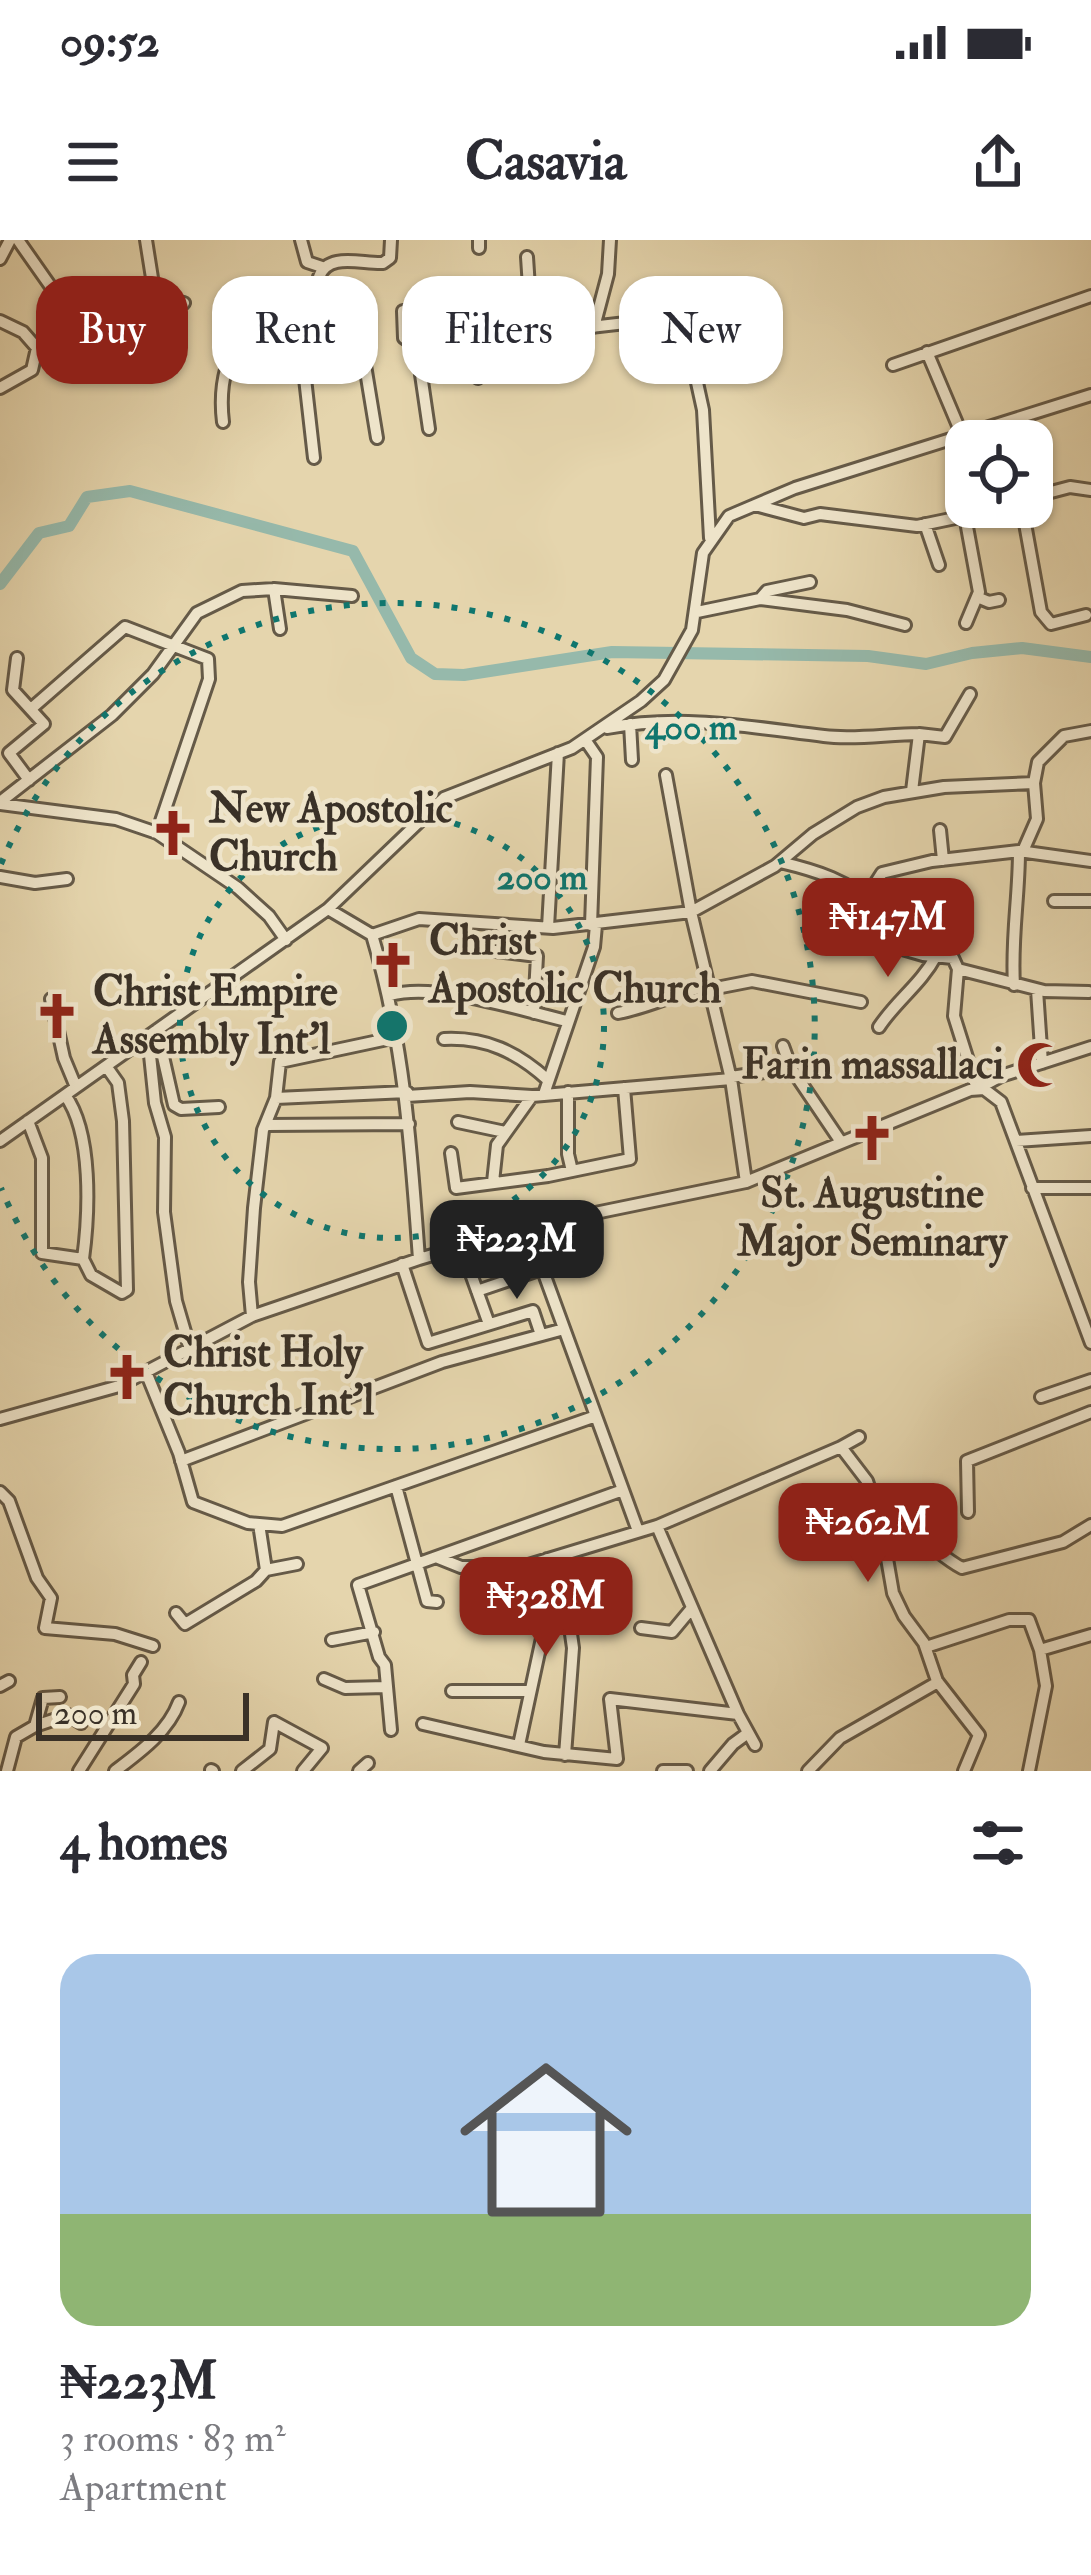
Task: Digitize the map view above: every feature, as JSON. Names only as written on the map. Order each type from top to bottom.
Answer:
[{"type":"street","points":[[0,259],[14,240],[42,276]]},
{"type":"street","points":[[146,240],[152,276]]},
{"type":"street","points":[[301,240],[308,262],[322,267]]},
{"type":"street","points":[[319,276],[322,267],[332,261],[383,263],[393,250],[391,240]]},
{"type":"street","points":[[595,323],[608,274],[610,240]]},
{"type":"street","points":[[527,257],[528,276]]},
{"type":"street","points":[[893,365],[1091,296]]},
{"type":"street","points":[[595,327],[674,317],[683,323],[703,410],[710,538]]},
{"type":"street","points":[[0,321],[22,332],[37,348],[32,370],[0,388]]},
{"type":"street","points":[[927,352],[961,420]]},
{"type":"street","points":[[222,384],[224,422]]},
{"type":"street","points":[[305,384],[314,458]]},
{"type":"street","points":[[368,384],[377,438]]},
{"type":"street","points":[[422,384],[429,429]]},
{"type":"street","points":[[1017,420],[1091,395]]},
{"type":"street","points":[[0,1141],[328,909],[444,798],[586,741],[664,680],[698,612],[702,559],[710,538],[729,516],[752,504],[945,444]]},
{"type":"street","points":[[1053,491],[1070,487],[1091,490]]},
{"type":"street","points":[[752,504],[804,518],[820,514],[925,524],[945,520]]},
{"type":"street","points":[[925,524],[939,566]]},
{"type":"street","points":[[967,623],[976,597],[976,567],[968,528]]},
{"type":"street","points":[[1026,528],[1042,612],[1051,624],[1086,615]]},
{"type":"street","points":[[760,599],[767,591],[809,582]]},
{"type":"street","points":[[274,589],[280,629]]},
{"type":"street","points":[[0,803],[112,715],[153,674],[197,613],[242,591],[352,596]]},
{"type":"street","points":[[976,597],[999,600]]},
{"type":"street","points":[[698,612],[760,599],[848,610],[905,625]]},
{"type":"street","points":[[32,708],[124,626],[208,659],[210,670],[157,833]]},
{"type":"street","points":[[17,658],[13,690],[44,724],[9,753],[29,780]]},
{"type":"street","points":[[604,729],[667,718],[829,737],[945,737],[970,694]]},
{"type":"street","points":[[630,724],[632,760]]},
{"type":"street","points":[[1014,985],[1011,945],[1022,851],[1037,819],[1034,783],[1038,762],[1064,736],[1091,731]]},
{"type":"street","points":[[912,791],[920,734]]},
{"type":"street","points":[[493,1182],[493,1153],[548,1079],[594,947],[597,757],[586,741]]},
{"type":"street","points":[[548,927],[559,753]]},
{"type":"street","points":[[666,775],[691,912],[731,1078],[746,1182]]},
{"type":"street","points":[[372,935],[419,919],[548,927],[691,912],[780,862],[857,807],[912,791],[1034,783]]},
{"type":"street","points":[[0,803],[116,819],[157,833],[226,878],[260,907],[286,940]]},
{"type":"street","points":[[940,830],[943,860]]},
{"type":"street","points":[[866,898],[882,873],[943,860],[1022,851],[1091,861]]},
{"type":"street","points":[[780,862],[824,872],[877,910]]},
{"type":"street","points":[[0,878],[34,883],[67,879]]},
{"type":"street","points":[[1054,901],[1091,901]]},
{"type":"street","points":[[877,910],[913,907]]},
{"type":"street","points":[[328,909],[372,935],[390,995],[407,1094],[419,1259]]},
{"type":"street","points":[[869,940],[877,910]]},
{"type":"street","points":[[830,928],[953,958],[958,969],[954,1016],[977,1089]]},
{"type":"street","points":[[461,946],[537,956],[534,1013]]},
{"type":"street","points":[[879,1027],[893,1006],[923,980],[936,956]]},
{"type":"street","points":[[958,969],[1037,990],[1089,992]]},
{"type":"street","points":[[618,1013],[652,1007],[677,992],[752,980],[861,1002]]},
{"type":"street","points":[[1037,990],[1042,1063]]},
{"type":"street","points":[[390,995],[419,992],[567,1021]]},
{"type":"street","points":[[51,999],[64,1058],[76,1087]]},
{"type":"street","points":[[152,1033],[174,1105],[219,1107]]},
{"type":"street","points":[[152,1033],[155,1102],[165,1137],[164,1212],[176,1301],[190,1349]]},
{"type":"street","points":[[252,1316],[253,1226],[280,1062],[397,1037]]},
{"type":"street","points":[[444,1039],[496,1045],[548,1079]]},
{"type":"street","points":[[784,1046],[791,1068],[841,1142]]},
{"type":"street","points":[[0,1419],[118,1386],[252,1316],[402,1264],[526,1227],[746,1182],[916,1108],[1091,1047]]},
{"type":"street","points":[[65,1095],[76,1110],[84,1146],[83,1259],[91,1275],[122,1293],[127,1291],[123,1121],[118,1083],[106,1066]]},
{"type":"street","points":[[276,1098],[470,1092],[538,1095],[791,1068]]},
{"type":"street","points":[[451,1153],[455,1188],[630,1159],[624,1088]]},
{"type":"street","points":[[977,1089],[993,1093],[1001,1102],[1091,1343]]},
{"type":"street","points":[[568,1092],[572,1172]]},
{"type":"street","points":[[28,1121],[42,1158],[42,1253],[83,1259]]},
{"type":"street","points":[[458,1122],[505,1132]]},
{"type":"street","points":[[266,1125],[410,1124]]},
{"type":"street","points":[[1016,1141],[1091,1136]]},
{"type":"street","points":[[1032,1188],[1091,1188]]},
{"type":"street","points":[[526,1227],[638,1531]]},
{"type":"street","points":[[461,1246],[489,1324]]},
{"type":"street","points":[[402,1264],[428,1342],[533,1311],[542,1336]]},
{"type":"street","points":[[477,1291],[542,1269]]},
{"type":"street","points":[[181,1461],[442,1362],[564,1329]]},
{"type":"street","points":[[146,1372],[193,1502],[259,1524],[282,1526],[596,1416]]},
{"type":"street","points":[[1041,1397],[1091,1381]]},
{"type":"street","points":[[968,1513],[967,1461],[1091,1412]]},
{"type":"street","points":[[436,1557],[461,1567],[497,1569],[547,1559],[657,1526],[859,1437]]},
{"type":"street","points":[[841,1447],[867,1480],[893,1593],[926,1648],[938,1682],[979,1735],[964,1771]]},
{"type":"street","points":[[396,1486],[427,1601],[437,1602]]},
{"type":"street","points":[[391,1730],[385,1665],[358,1585],[623,1490]]},
{"type":"street","points":[[0,1492],[9,1501],[37,1578],[51,1598],[45,1628],[115,1634],[153,1646]]},
{"type":"street","points":[[880,1523],[902,1525],[962,1568],[1063,1542],[1091,1525]]},
{"type":"street","points":[[259,1524],[266,1570]]},
{"type":"street","points":[[657,1526],[752,1739],[733,1744],[710,1771]]},
{"type":"street","points":[[547,1559],[567,1606],[573,1648],[565,1755]]},
{"type":"street","points":[[176,1613],[185,1624],[256,1581],[266,1570],[297,1564]]},
{"type":"street","points":[[471,1613],[482,1615],[489,1606],[497,1569]]},
{"type":"street","points":[[641,1628],[672,1633],[692,1608]]},
{"type":"street","points":[[519,1745],[547,1615]]},
{"type":"street","points":[[926,1648],[1029,1620],[1046,1686],[1029,1771]]},
{"type":"street","points":[[332,1640],[374,1632]]},
{"type":"street","points":[[1040,1650],[1091,1635]]},
{"type":"street","points":[[79,1771],[134,1684],[133,1675],[142,1662]]},
{"type":"street","points":[[324,1679],[345,1688],[386,1687]]},
{"type":"street","points":[[808,1771],[840,1738],[938,1682]]},
{"type":"street","points":[[452,1691],[530,1691]]},
{"type":"street","points":[[34,1726],[44,1698],[60,1697]]},
{"type":"street","points":[[423,1724],[617,1765],[610,1699],[738,1714]]},
{"type":"street","points":[[116,1771],[146,1748],[173,1718],[179,1702]]},
{"type":"street","points":[[7,1771],[16,1737],[68,1715],[81,1723]]},
{"type":"street","points":[[242,1771],[269,1750],[274,1722],[322,1748],[303,1771]]},
{"type":"street","points":[[663,1771],[688,1771]]},
{"type":"waterway","points":[[0,584],[39,533],[69,526],[87,497],[130,491],[353,551],[411,658],[435,674],[464,675],[612,652],[868,656],[926,664],[1022,648],[1091,657]]},
{"type":"place","name":"New Apostolic Church","points":[[173,833]]},
{"type":"place","name":"Christ Apostolic Church","points":[[393,965]]},
{"type":"place","name":"Christ Empire Assembly Int'l","points":[[57,1016]]},
{"type":"place","name":"Farin massallaci","points":[[1040,1065]]},
{"type":"place","name":"St. Augustine Major Seminary","points":[[872,1138]]},
{"type":"place","name":"Christ Holy Church Int'l","points":[[127,1377]]}]
